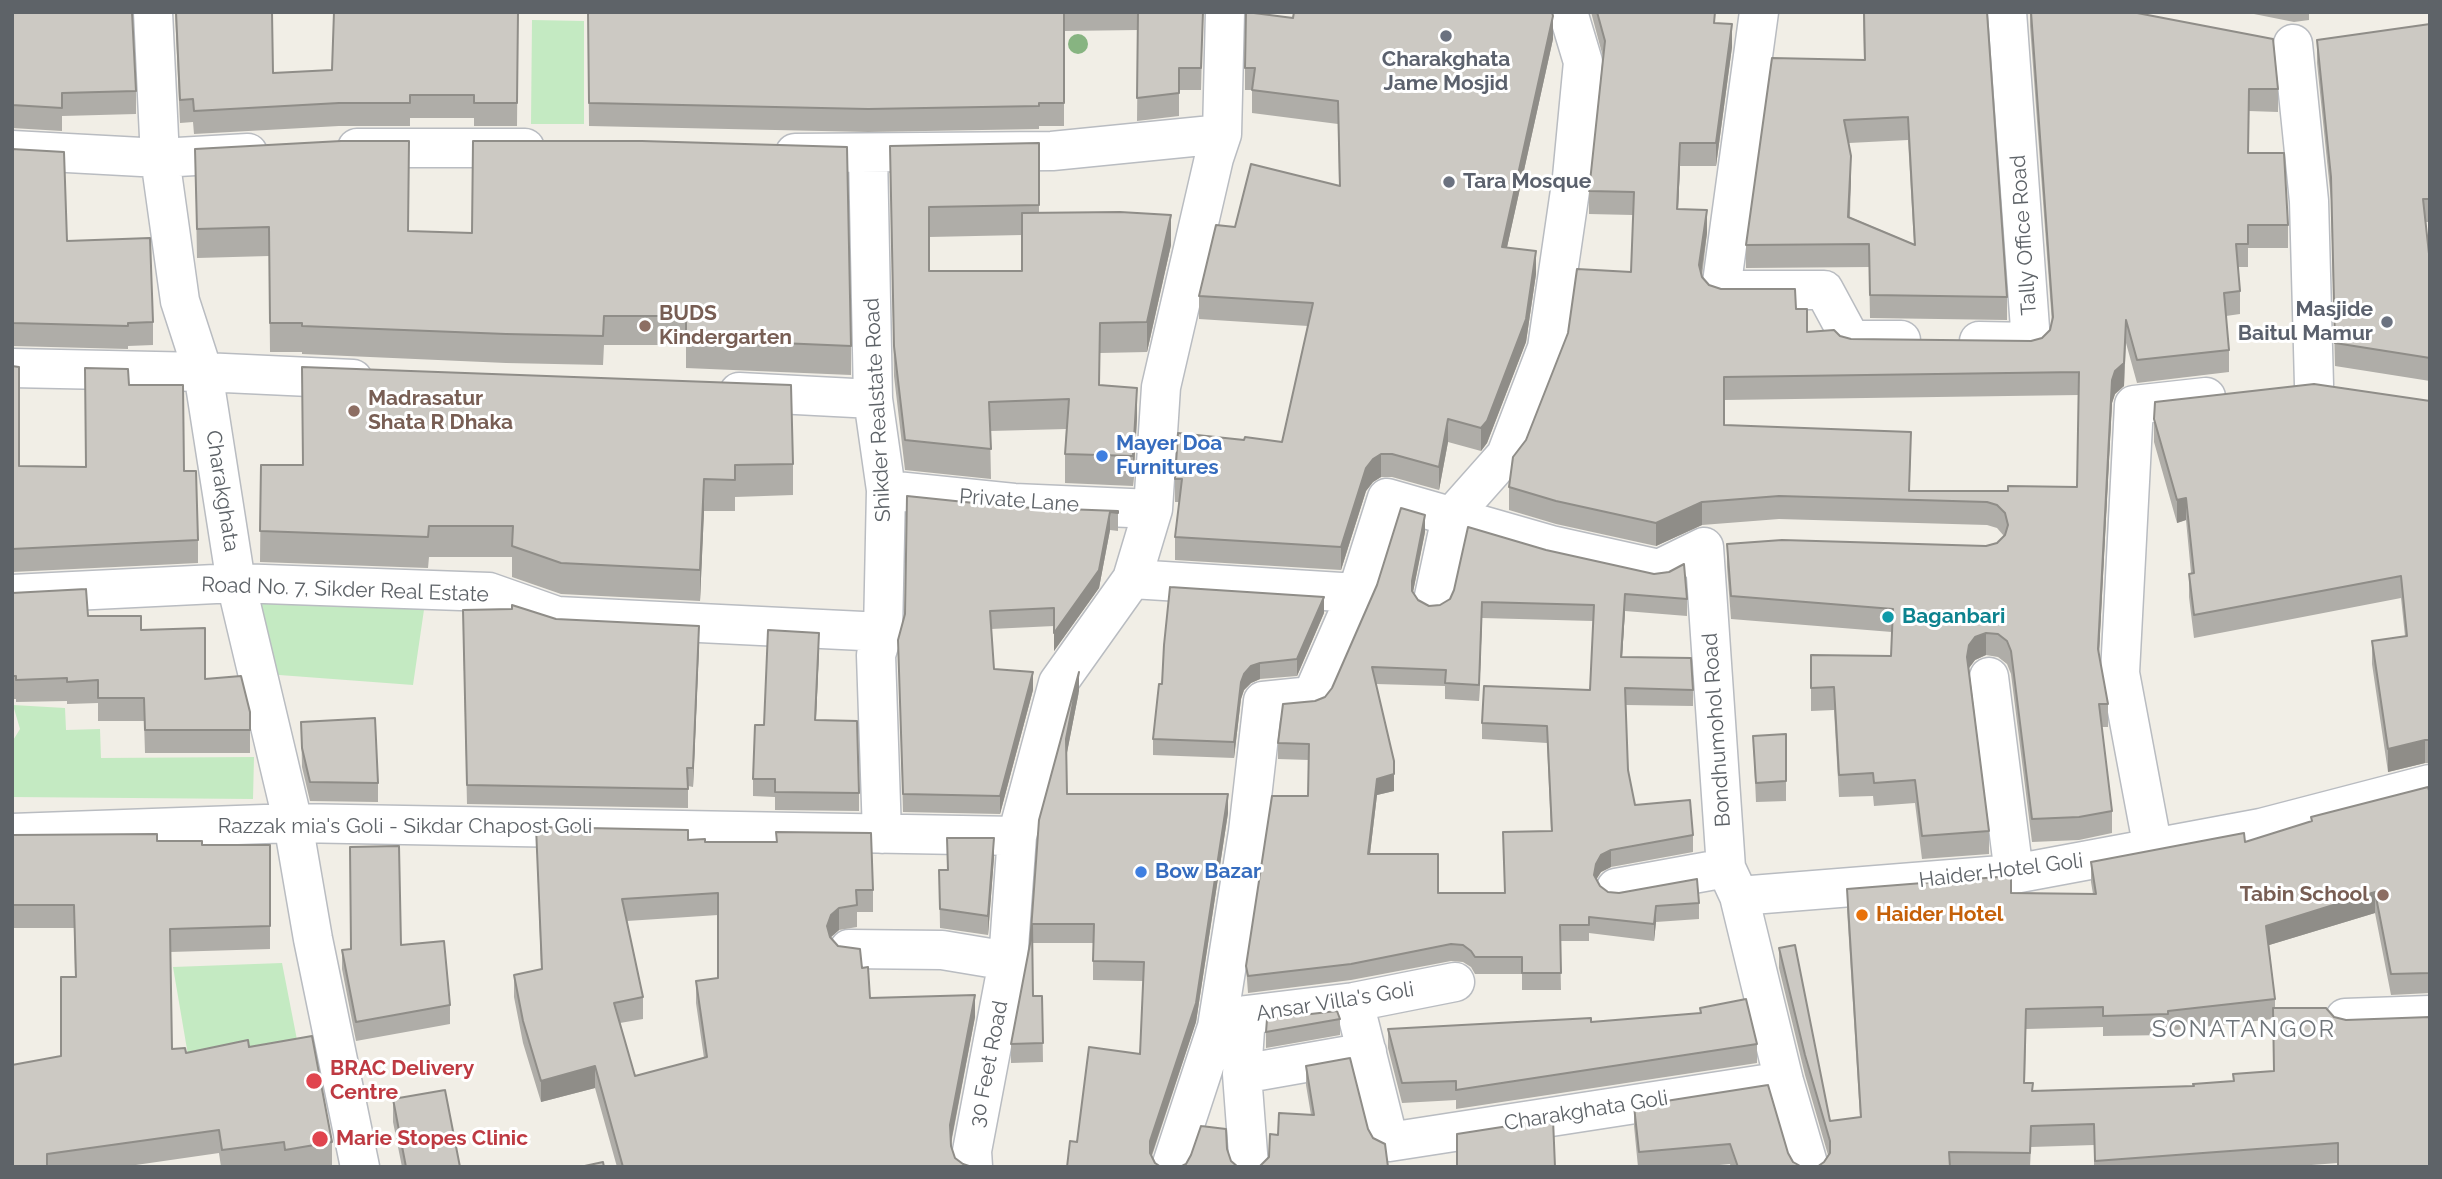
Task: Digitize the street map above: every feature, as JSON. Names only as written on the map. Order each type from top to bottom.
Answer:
[{"type":"street","name":"Charakghata","points":[[153,12],[160,158],[180,301],[203,372],[236,583],[293,823],[313,939],[360,1167]]},
{"type":"street","name":"30 Feet Road","points":[[973,1167],[972,1151],[1009,961],[1017,836],[1058,683],[1132,579],[1153,509],[1161,387],[1214,158],[1222,134],[1224,12]]},
{"type":"street","points":[[1433,601],[1451,517],[1506,454],[1547,348],[1572,177],[1583,62],[1568,12]]},
{"type":"street","name":"Tally Office Road","points":[[1759,12],[1721,290],[1824,290],[1851,340],[2031,342],[2007,12]]},
{"type":"street","points":[[2254,36],[2306,42],[2309,201],[2300,386],[2352,391]]},
{"type":"street","points":[[759,152],[868,154],[1052,150],[1222,134]]},
{"type":"street","points":[[326,149],[556,148]]},
{"type":"street","points":[[12,150],[160,158],[285,151]]},
{"type":"street","name":"Shikder Realstate Road","points":[[868,154],[873,399],[886,491],[883,632],[876,655],[882,834]]},
{"type":"street","points":[[12,368],[203,372],[381,380]]},
{"type":"street","points":[[709,391],[873,399]]},
{"type":"street","points":[[2153,849],[2120,673],[2134,405],[2245,393]]},
{"type":"street","name":"Private Lane","points":[[886,491],[1014,503],[1153,509]]},
{"type":"street","points":[[1250,1167],[1241,1074],[1232,1021],[1262,701],[1312,696],[1357,593],[1387,498],[1551,545],[1659,569],[1704,547],[1742,544]]},
{"type":"street","name":"Bondhumohol Road","points":[[1704,547],[1733,882],[1809,1167]]},
{"type":"street","points":[[1132,579],[1357,593]]},
{"type":"street","name":"Road No. 7, Sikder Real Estate","points":[[12,594],[236,583],[489,592],[557,616],[883,632]]},
{"type":"street","points":[[1989,677],[2014,874]]},
{"type":"street","name":"Haider Hotel Goli","points":[[1733,882],[2014,874],[2261,828],[2430,784]]},
{"type":"street","name":"Razzak mia's Goli - Sikdar Chapost Goli","points":[[12,833],[293,823],[1017,836]]},
{"type":"street","points":[[1616,888],[1733,882]]},
{"type":"street","points":[[849,949],[942,950],[1009,961]]},
{"type":"street","name":"Ansar Villa's Goli","points":[[1232,1021],[1354,1002],[1455,982]]},
{"type":"street","points":[[1354,1002],[1387,1139]]},
{"type":"street","points":[[2346,1018],[2430,1015]]},
{"type":"street","points":[[1171,1167],[1232,1021]]},
{"type":"street","points":[[1241,1074],[1367,1052]]},
{"type":"street","name":"Charakghata Goli","points":[[1387,1139],[1784,1081]]},
{"type":"green space","points":[[532,20],[584,21],[584,124],[531,124]]},
{"type":"green space","points":[[254,591],[426,596],[413,685],[266,674]]},
{"type":"green space","points":[[13,705],[65,708],[66,730],[100,729],[101,758],[254,757],[253,799],[12,797],[12,742],[20,729]]},
{"type":"green space","points":[[282,963],[299,1050],[189,1061],[173,967]]},
{"type":"building","points":[[12,12],[132,12],[136,91],[62,93],[62,108],[12,105]]},
{"type":"building","points":[[176,12],[272,12],[273,73],[332,70],[334,12],[518,12],[517,103],[474,103],[474,95],[410,95],[410,103],[339,103],[194,111],[193,99],[180,100]]},
{"type":"building","points":[[588,12],[1064,12],[1064,103],[1039,103],[1039,106],[868,109],[589,103]]},
{"type":"building","points":[[1138,12],[1203,12],[1201,68],[1179,68],[1179,93],[1137,98]]},
{"type":"building","points":[[1246,12],[1293,18],[1294,12],[1552,12],[1553,16],[1502,247],[1536,251],[1526,319],[1487,421],[1481,428],[1448,419],[1439,467],[1392,454],[1381,454],[1373,459],[1366,468],[1341,547],[1175,537],[1182,479],[1175,479],[1178,433],[1282,442],[1313,303],[1199,296],[1216,225],[1235,227],[1251,164],[1340,186],[1338,101],[1252,90],[1255,68],[1245,68]]},
{"type":"building","points":[[1597,12],[1715,12],[1714,23],[1732,24],[1716,143],[1680,143],[1677,209],[1707,210],[1699,265],[1702,277],[1709,285],[1721,289],[1795,289],[1796,309],[1807,309],[1807,332],[1834,330],[1840,336],[1851,339],[2031,341],[2042,338],[2050,330],[2053,317],[2031,12],[2132,12],[2273,39],[2278,89],[2249,89],[2248,153],[2284,153],[2288,225],[2248,225],[2248,244],[2236,244],[2240,291],[2224,293],[2229,350],[2137,360],[2126,320],[2124,363],[2115,371],[2112,380],[2098,649],[2108,704],[2099,704],[2112,811],[2079,817],[2032,819],[2011,651],[2007,641],[1998,634],[1986,633],[1975,637],[1969,645],[1967,657],[1989,831],[1922,836],[1915,780],[1874,783],[1873,773],[1839,775],[1834,687],[1811,688],[1811,655],[1891,656],[1893,609],[1731,596],[1727,544],[1782,540],[1986,546],[1997,543],[2005,535],[2008,525],[2005,513],[1997,505],[1987,502],[1779,496],[1702,502],[1656,523],[1556,501],[1509,487],[1513,457],[1526,440],[1568,333],[1577,269],[1631,272],[1634,192],[1589,191],[1605,41]],"holes":[[[2079,372],[2077,487],[2008,486],[2008,491],[1909,491],[1911,432],[1724,425],[1724,377]]]},
{"type":"building","points":[[1864,12],[1987,12],[2007,297],[1870,295],[1869,244],[1746,245],[1772,58],[1865,60]],"holes":[[[1908,117],[1915,245],[1848,217],[1851,156],[1844,120]]]},
{"type":"building","points":[[2430,24],[2430,199],[2423,199],[2430,263],[2430,358],[2335,343],[2331,177],[2317,40]]},
{"type":"building","points":[[341,141],[409,141],[408,231],[472,233],[473,141],[642,141],[847,147],[851,346],[686,339],[686,316],[604,316],[603,336],[270,323],[269,227],[197,229],[195,149]]},
{"type":"building","points":[[1039,143],[1039,205],[929,207],[929,271],[1022,271],[1022,213],[1120,212],[1171,215],[1147,322],[1100,323],[1099,385],[1137,388],[1133,456],[1065,454],[1069,399],[989,402],[991,449],[905,440],[894,346],[890,146]]},
{"type":"building","points":[[12,149],[64,152],[67,241],[150,238],[153,322],[128,323],[128,326],[12,323]]},
{"type":"building","points":[[12,366],[19,367],[19,466],[86,467],[85,368],[128,369],[129,385],[183,385],[184,471],[196,471],[198,540],[12,549]]},
{"type":"building","points":[[302,367],[791,385],[793,464],[735,465],[735,480],[704,479],[700,570],[561,563],[512,546],[513,526],[429,526],[428,537],[260,531],[261,465],[303,465]]},
{"type":"building","points":[[2314,384],[2430,401],[2430,740],[2388,749],[2372,641],[2407,636],[2401,576],[2194,615],[2189,574],[2194,573],[2186,498],[2177,500],[2154,419],[2155,402]]},
{"type":"building","points":[[907,496],[1013,507],[1118,511],[1110,512],[1099,570],[1054,633],[1054,608],[990,611],[994,669],[1033,672],[1000,796],[903,794],[898,640],[905,614]]},
{"type":"building","points":[[1401,508],[1425,515],[1412,591],[1418,600],[1429,606],[1440,605],[1450,599],[1468,527],[1546,550],[1654,574],[1669,572],[1684,564],[1687,599],[1625,594],[1621,657],[1691,658],[1693,690],[1625,688],[1628,770],[1635,805],[1690,800],[1693,835],[1611,850],[1601,855],[1594,875],[1600,886],[1608,892],[1619,893],[1697,879],[1699,903],[1656,906],[1654,924],[1589,917],[1589,925],[1560,925],[1561,973],[1522,973],[1522,957],[1475,957],[1463,945],[1451,944],[1351,964],[1248,976],[1246,966],[1272,796],[1308,796],[1309,744],[1278,743],[1283,704],[1315,701],[1325,697],[1332,688],[1377,585]],"holes":[[[1482,602],[1594,605],[1590,690],[1484,686],[1482,723],[1547,726],[1552,831],[1503,832],[1505,893],[1438,893],[1438,854],[1368,854],[1377,779],[1394,774],[1394,761],[1372,667],[1446,670],[1445,683],[1479,685]]]},
{"type":"building","points":[[1170,587],[1324,597],[1297,659],[1260,663],[1251,666],[1244,674],[1234,742],[1153,739],[1159,684],[1162,684]]},
{"type":"building","points":[[86,589],[88,616],[141,616],[141,630],[205,628],[205,679],[241,676],[250,712],[250,730],[145,730],[144,698],[98,698],[98,680],[16,680],[16,676],[12,676],[12,593]]},
{"type":"building","points":[[512,605],[556,619],[699,626],[693,768],[687,768],[688,789],[467,785],[463,610],[512,609]]},
{"type":"building","points":[[768,630],[819,633],[815,720],[857,721],[859,793],[775,792],[775,779],[753,779],[755,725],[764,725]]},
{"type":"building","points":[[1079,672],[1066,739],[1067,794],[1228,794],[1196,1003],[1150,1141],[1150,1153],[1155,1163],[1161,1167],[1067,1167],[1070,1141],[1077,1142],[1089,1047],[1140,1054],[1144,962],[1093,961],[1094,924],[1032,924],[1033,996],[1042,996],[1043,1043],[1011,1044],[1030,944],[1039,820]]},
{"type":"building","points":[[375,718],[378,783],[310,782],[302,748],[301,722]]},
{"type":"building","points":[[1786,734],[1786,781],[1756,783],[1753,736]]},
{"type":"building","points":[[2428,787],[2430,973],[2391,974],[2375,892],[2266,926],[2275,999],[2168,1011],[2168,1014],[2103,1016],[2103,1007],[2026,1009],[2024,1083],[2033,1083],[2032,1091],[2194,1086],[2193,1084],[2234,1081],[2233,1074],[2274,1071],[2273,1008],[2326,1008],[2334,1017],[2346,1020],[2430,1017],[2430,1167],[2338,1167],[2338,1143],[2095,1161],[2094,1124],[2031,1126],[2030,1153],[1949,1152],[1950,1167],[1817,1167],[1830,1153],[1830,1141],[1805,1055],[1779,948],[1795,945],[1830,1121],[1861,1117],[1847,889],[2011,876],[2011,893],[2096,894],[2091,862],[2244,833],[2245,842],[2312,821],[2311,817]]},
{"type":"building","points":[[536,827],[688,830],[688,840],[705,839],[705,842],[777,842],[776,832],[871,833],[873,890],[856,890],[857,905],[839,908],[831,915],[827,926],[830,937],[838,946],[860,949],[862,968],[868,967],[870,998],[975,995],[950,1125],[951,1146],[955,1158],[972,1167],[623,1167],[595,1066],[541,1081],[523,1021],[514,975],[542,969]],"holes":[[[718,893],[718,978],[696,981],[707,1057],[635,1076],[614,1003],[643,997],[622,899]]]},
{"type":"building","points":[[157,834],[157,841],[202,841],[202,845],[270,845],[270,926],[170,929],[172,1049],[185,1048],[186,1053],[248,1040],[249,1047],[312,1036],[332,1142],[285,1150],[284,1142],[222,1150],[219,1130],[47,1154],[47,1167],[12,1167],[12,1065],[61,1056],[61,977],[76,977],[74,905],[12,905],[12,835]]},
{"type":"building","points":[[947,838],[994,838],[988,916],[940,909],[939,870],[948,870]]},
{"type":"building","points":[[399,846],[401,945],[444,941],[450,1005],[356,1022],[342,950],[351,949],[350,847]]},
{"type":"building","points":[[1746,999],[1757,1044],[1456,1090],[1456,1081],[1402,1083],[1388,1029],[1591,1018],[1591,1022],[1701,1013],[1700,1008]]},
{"type":"building","points":[[1337,1011],[1340,1019],[1266,1032],[1267,1019]]},
{"type":"building","points":[[1350,1058],[1368,1129],[1373,1138],[1385,1144],[1388,1167],[1259,1167],[1269,1157],[1270,1134],[1278,1135],[1279,1113],[1314,1115],[1306,1066]]},
{"type":"building","points":[[1768,1085],[1788,1153],[1793,1162],[1802,1167],[1738,1167],[1730,1144],[1639,1152],[1634,1106]]},
{"type":"building","points":[[445,1090],[460,1167],[406,1167],[393,1099]]},
{"type":"building","points":[[1553,1119],[1555,1167],[1457,1167],[1457,1134]]},
{"type":"building","points":[[1201,1126],[1226,1129],[1227,1149],[1231,1161],[1238,1167],[1180,1167],[1186,1164],[1191,1155]]},
{"type":"building","points":[[603,1162],[604,1167],[580,1167]]},
{"type":"place","name":"Charakghata Jame Mosjid","points":[[1446,36]]},
{"type":"place","name":"Tara Mosque","points":[[1449,182]]},
{"type":"place","name":"Masjide Baitul Mamur","points":[[2387,322]]},
{"type":"place","name":"BUDS Kindergarten","points":[[645,326]]},
{"type":"place","name":"Madrasatur Shata R Dhaka","points":[[354,411]]},
{"type":"place","name":"Mayer Doa Furnitures","points":[[1102,456]]},
{"type":"place","name":"Baganbari","points":[[1888,617]]},
{"type":"place","name":"Bow Bazar","points":[[1141,872]]},
{"type":"place","name":"Tabin School","points":[[2383,895]]},
{"type":"place","name":"Haider Hotel","points":[[1862,915]]},
{"type":"place","name":"BRAC Delivery Centre","points":[[314,1081]]},
{"type":"place","name":"Marie Stopes Clinic","points":[[320,1139]]},
{"type":"district","name":"SONATANGOR","points":[[2244,1030]]}]
